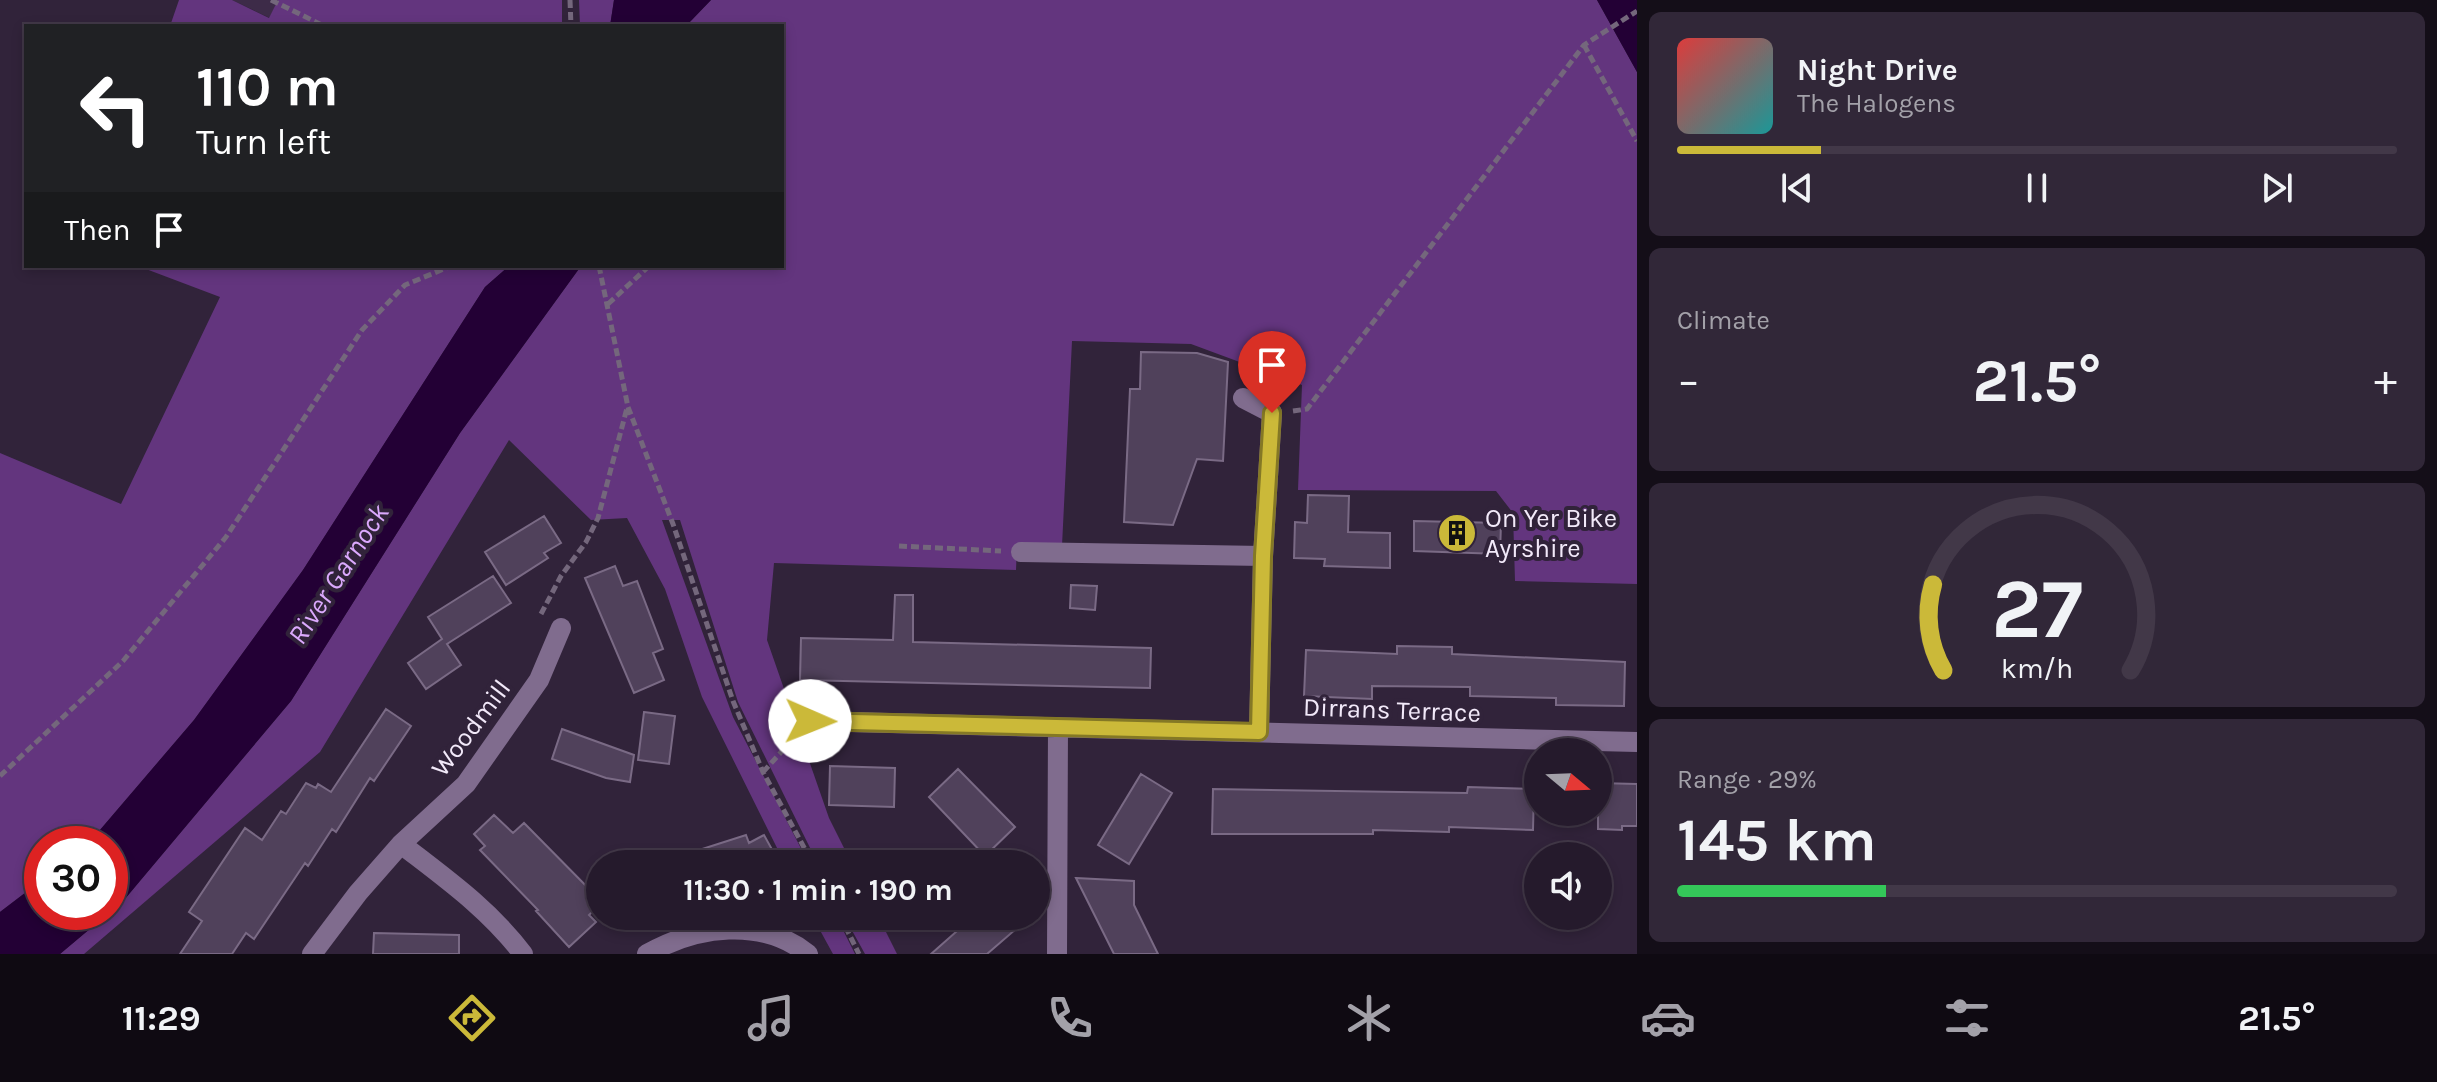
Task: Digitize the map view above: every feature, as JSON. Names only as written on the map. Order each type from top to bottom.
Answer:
[{"type":"street","points":[[1243,398],[1272,413],[1263,556],[1259,732]]},
{"type":"street","points":[[1021,552],[1263,556]]},
{"type":"street","name":"Woodmill","points":[[312,954],[358,893],[401,844],[466,784],[539,680],[561,628]]},
{"type":"street","name":"Dirrans Terrace","points":[[810,721],[1637,742]]},
{"type":"street","points":[[1057,954],[1058,727]]},
{"type":"street","points":[[401,844],[474,900],[523,954]]},
{"type":"street","points":[[647,954],[665,944],[722,930],[749,930],[790,940],[808,954]]},
{"type":"path","points":[[271,0],[320,24]]},
{"type":"path","points":[[570,0],[571,24]]},
{"type":"path","points":[[1272,413],[1307,409],[1584,45],[1637,11]]},
{"type":"path","points":[[1584,45],[1637,141]]},
{"type":"path","points":[[0,776],[123,661],[226,537],[362,330],[405,285],[446,268]]},
{"type":"path","points":[[599,268],[628,407],[673,524],[733,701],[763,772],[805,850]]},
{"type":"path","points":[[608,304],[647,268]]},
{"type":"path","points":[[561,628],[537,621],[598,518],[628,407]]},
{"type":"path","points":[[899,546],[1021,552]]},
{"type":"path","points":[[763,772],[810,721]]},
{"type":"path","points":[[847,930],[859,954]]},
{"type":"shaded area","points":[[179,0],[232,0],[269,18],[278,0],[562,0],[562,24],[171,24]]},
{"type":"shaded area","points":[[232,0],[278,0],[270,18]]},
{"type":"shaded area","points":[[579,0],[614,0],[610,24],[580,24]]},
{"type":"shaded area","points":[[711,0],[1597,0],[1637,72],[1637,584],[1515,581],[1513,513],[1496,491],[1298,490],[1302,385],[1191,344],[1072,341],[1062,546],[1017,545],[1016,570],[774,563],[767,640],[829,818],[845,850],[811,850],[738,702],[680,520],[662,520],[733,717],[802,850],[778,850],[702,697],[665,589],[627,518],[591,520],[509,440],[320,752],[128,916],[128,895],[291,701],[460,433],[580,268],[784,268],[784,24],[688,24]]},
{"type":"shaded area","points":[[143,268],[507,268],[485,287],[303,570],[194,720],[103,826],[24,826],[24,894],[0,912],[0,453],[121,504],[220,297]]},
{"type":"shaded area","points":[[88,930],[112,930],[84,954],[60,954]]},
{"type":"shaded area","points":[[820,930],[843,930],[855,954],[833,954]]},
{"type":"shaded area","points":[[852,930],[885,930],[897,954],[865,954]]},
{"type":"water","points":[[614,0],[711,0],[688,24],[610,24]]},
{"type":"water","points":[[1597,0],[1637,0],[1637,72]]},
{"type":"water","name":"River Garnock","points":[[507,268],[580,268],[460,433],[291,701],[128,895],[128,826],[103,826],[194,720],[303,570],[485,287]]},
{"type":"water","points":[[24,894],[24,930],[89,930],[60,954],[0,954],[0,912]]},
{"type":"building","points":[[1141,352],[1197,353],[1228,362],[1223,461],[1197,459],[1173,525],[1124,522],[1130,389],[1140,389]]},
{"type":"building","name":"On Yer Bike Ayrshire","points":[[1308,495],[1349,496],[1348,532],[1390,533],[1390,568],[1324,566],[1325,559],[1294,558],[1295,522],[1307,523]]},
{"type":"building","points":[[544,516],[561,543],[544,553],[548,558],[506,585],[485,552]]},
{"type":"building","points":[[1414,521],[1501,523],[1500,554],[1414,551]]},
{"type":"building","points":[[615,566],[623,586],[637,581],[663,649],[653,653],[664,680],[634,693],[585,578]]},
{"type":"building","points":[[493,576],[511,603],[447,644],[461,665],[426,689],[408,663],[442,639],[428,617]]},
{"type":"building","points":[[1071,585],[1097,586],[1095,610],[1070,608]]},
{"type":"building","points":[[895,595],[913,595],[913,642],[1151,648],[1150,688],[800,680],[801,638],[893,640]]},
{"type":"building","points":[[1397,646],[1452,647],[1452,654],[1625,662],[1624,706],[1556,705],[1556,698],[1470,696],[1470,687],[1372,686],[1372,699],[1304,696],[1306,650],[1397,654]]},
{"type":"building","points":[[386,709],[411,726],[374,781],[370,778],[336,832],[332,829],[308,866],[305,863],[254,939],[246,933],[232,954],[180,954],[202,921],[189,912],[245,828],[262,840],[281,811],[286,814],[306,783],[316,788],[318,784],[331,792]]},
{"type":"building","points":[[644,712],[675,716],[669,764],[638,760]]},
{"type":"building","points":[[562,729],[634,755],[630,782],[606,778],[552,759]]},
{"type":"building","points":[[830,766],[895,768],[894,807],[829,805]]},
{"type":"building","points":[[958,769],[1015,827],[991,850],[979,850],[929,797]]},
{"type":"building","points":[[1141,774],[1172,793],[1129,864],[1098,845]]},
{"type":"building","points":[[1612,783],[1637,784],[1637,826],[1622,826],[1622,830],[1598,829],[1598,826],[1612,826]]},
{"type":"building","points":[[1468,787],[1524,789],[1524,826],[1533,826],[1533,830],[1449,827],[1449,832],[1373,830],[1373,834],[1212,834],[1213,789],[1467,793]]},
{"type":"building","points":[[494,815],[513,833],[524,823],[586,886],[587,930],[569,947],[480,850],[485,846],[474,834]]},
{"type":"building","points":[[746,835],[749,843],[764,835],[772,850],[699,850]]},
{"type":"building","points":[[1076,878],[1134,881],[1134,905],[1158,954],[1114,954]]},
{"type":"building","points":[[958,930],[1015,930],[987,954],[931,954]]},
{"type":"building","points":[[374,933],[459,935],[459,954],[373,954]]},
{"type":"place","name":"On Yer Bike Ayrshire","points":[[1457,533]]},
{"type":"route","points":[[810,721],[1259,732],[1263,556],[1272,413]]}]
